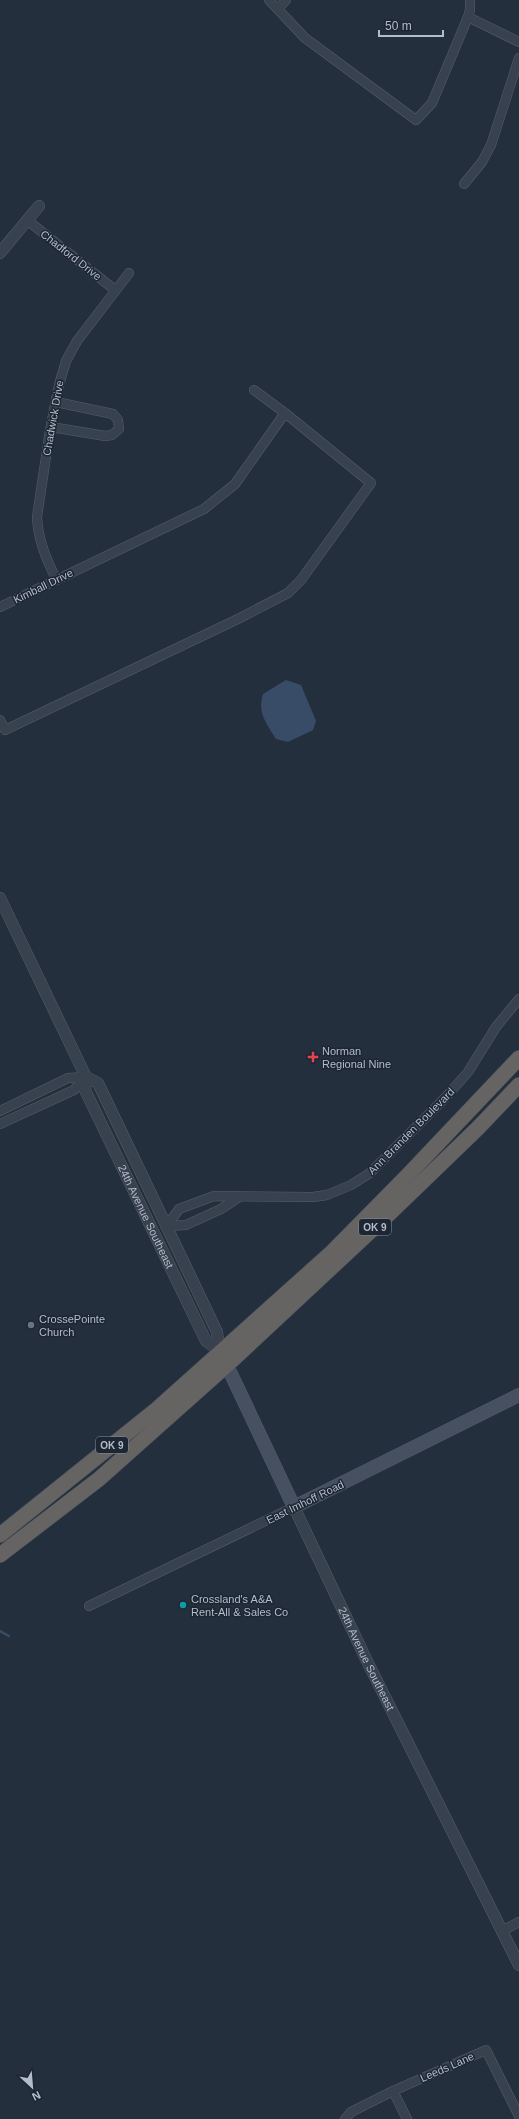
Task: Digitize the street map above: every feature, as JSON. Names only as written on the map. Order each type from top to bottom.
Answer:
[{"type":"highway","name":"OK 9","points":[[0,1555],[99,1479],[222,1355],[331,1253],[519,1058]]},
{"type":"highway","name":"OK 9","points":[[0,1535],[157,1409],[390,1213],[478,1128],[519,1085]]},
{"type":"main road","name":"24th Avenue Southeast","points":[[222,1355],[294,1508]]},
{"type":"main road","name":"East Imhoff Road","points":[[294,1508],[519,1395]]},
{"type":"street","points":[[269,0],[305,38],[416,120],[432,103],[468,17],[470,0]]},
{"type":"street","points":[[278,9],[286,0]]},
{"type":"street","points":[[468,17],[519,42]]},
{"type":"street","points":[[464,184],[482,162],[491,145],[519,58]]},
{"type":"street","points":[[0,253],[39,206]]},
{"type":"street","name":"Chadford Drive","points":[[27,220],[116,290]]},
{"type":"street","name":"Chadwick Drive","points":[[57,580],[42,549],[37,526],[38,506],[62,372],[70,351],[129,274]]},
{"type":"street","points":[[0,720],[5,730],[240,618],[288,593],[301,580],[371,483],[285,413],[254,390]]},
{"type":"street","points":[[51,427],[105,436],[112,434],[119,428],[118,420],[113,414],[56,402]]},
{"type":"street","name":"Kimball Drive","points":[[0,607],[204,509],[235,484],[285,413]]},
{"type":"street","name":"24th Avenue Southeast","points":[[0,898],[86,1077],[85,1090],[206,1341],[222,1355]]},
{"type":"street","name":"Ann Branden Boulevard","points":[[167,1226],[179,1208],[214,1196],[313,1197],[327,1195],[359,1180],[383,1160],[445,1098],[468,1072],[496,1027],[519,999]]},
{"type":"street","points":[[0,1111],[68,1078],[86,1077]]},
{"type":"street","points":[[0,1124],[74,1090],[86,1077]]},
{"type":"street","name":"24th Avenue Southeast","points":[[86,1077],[98,1083],[218,1332],[222,1355]]},
{"type":"street","points":[[167,1226],[186,1225],[221,1209],[239,1197]]},
{"type":"street","name":"24th Avenue Southeast","points":[[294,1508],[366,1659],[519,1965]]},
{"type":"street","name":"East Imhoff Road","points":[[90,1606],[294,1508]]},
{"type":"street","points":[[502,1930],[519,1922]]},
{"type":"street","name":"Leeds Lane","points":[[345,2119],[352,2112],[394,2091],[486,2050],[519,2116]]},
{"type":"street","points":[[394,2091],[407,2119]]},
{"type":"water","points":[[286,680],[301,685],[316,721],[313,730],[288,742],[276,739],[266,723],[261,707],[263,694]]},
{"type":"waterway","points":[[0,1631],[9,1636]]},
{"type":"place","name":"Norman Regional Nine","points":[[313,1057]]},
{"type":"place","name":"CrossePointe Church","points":[[31,1325]]},
{"type":"place","name":"Crossland's A&A Rent-All & Sales Co","points":[[183,1605]]}]
